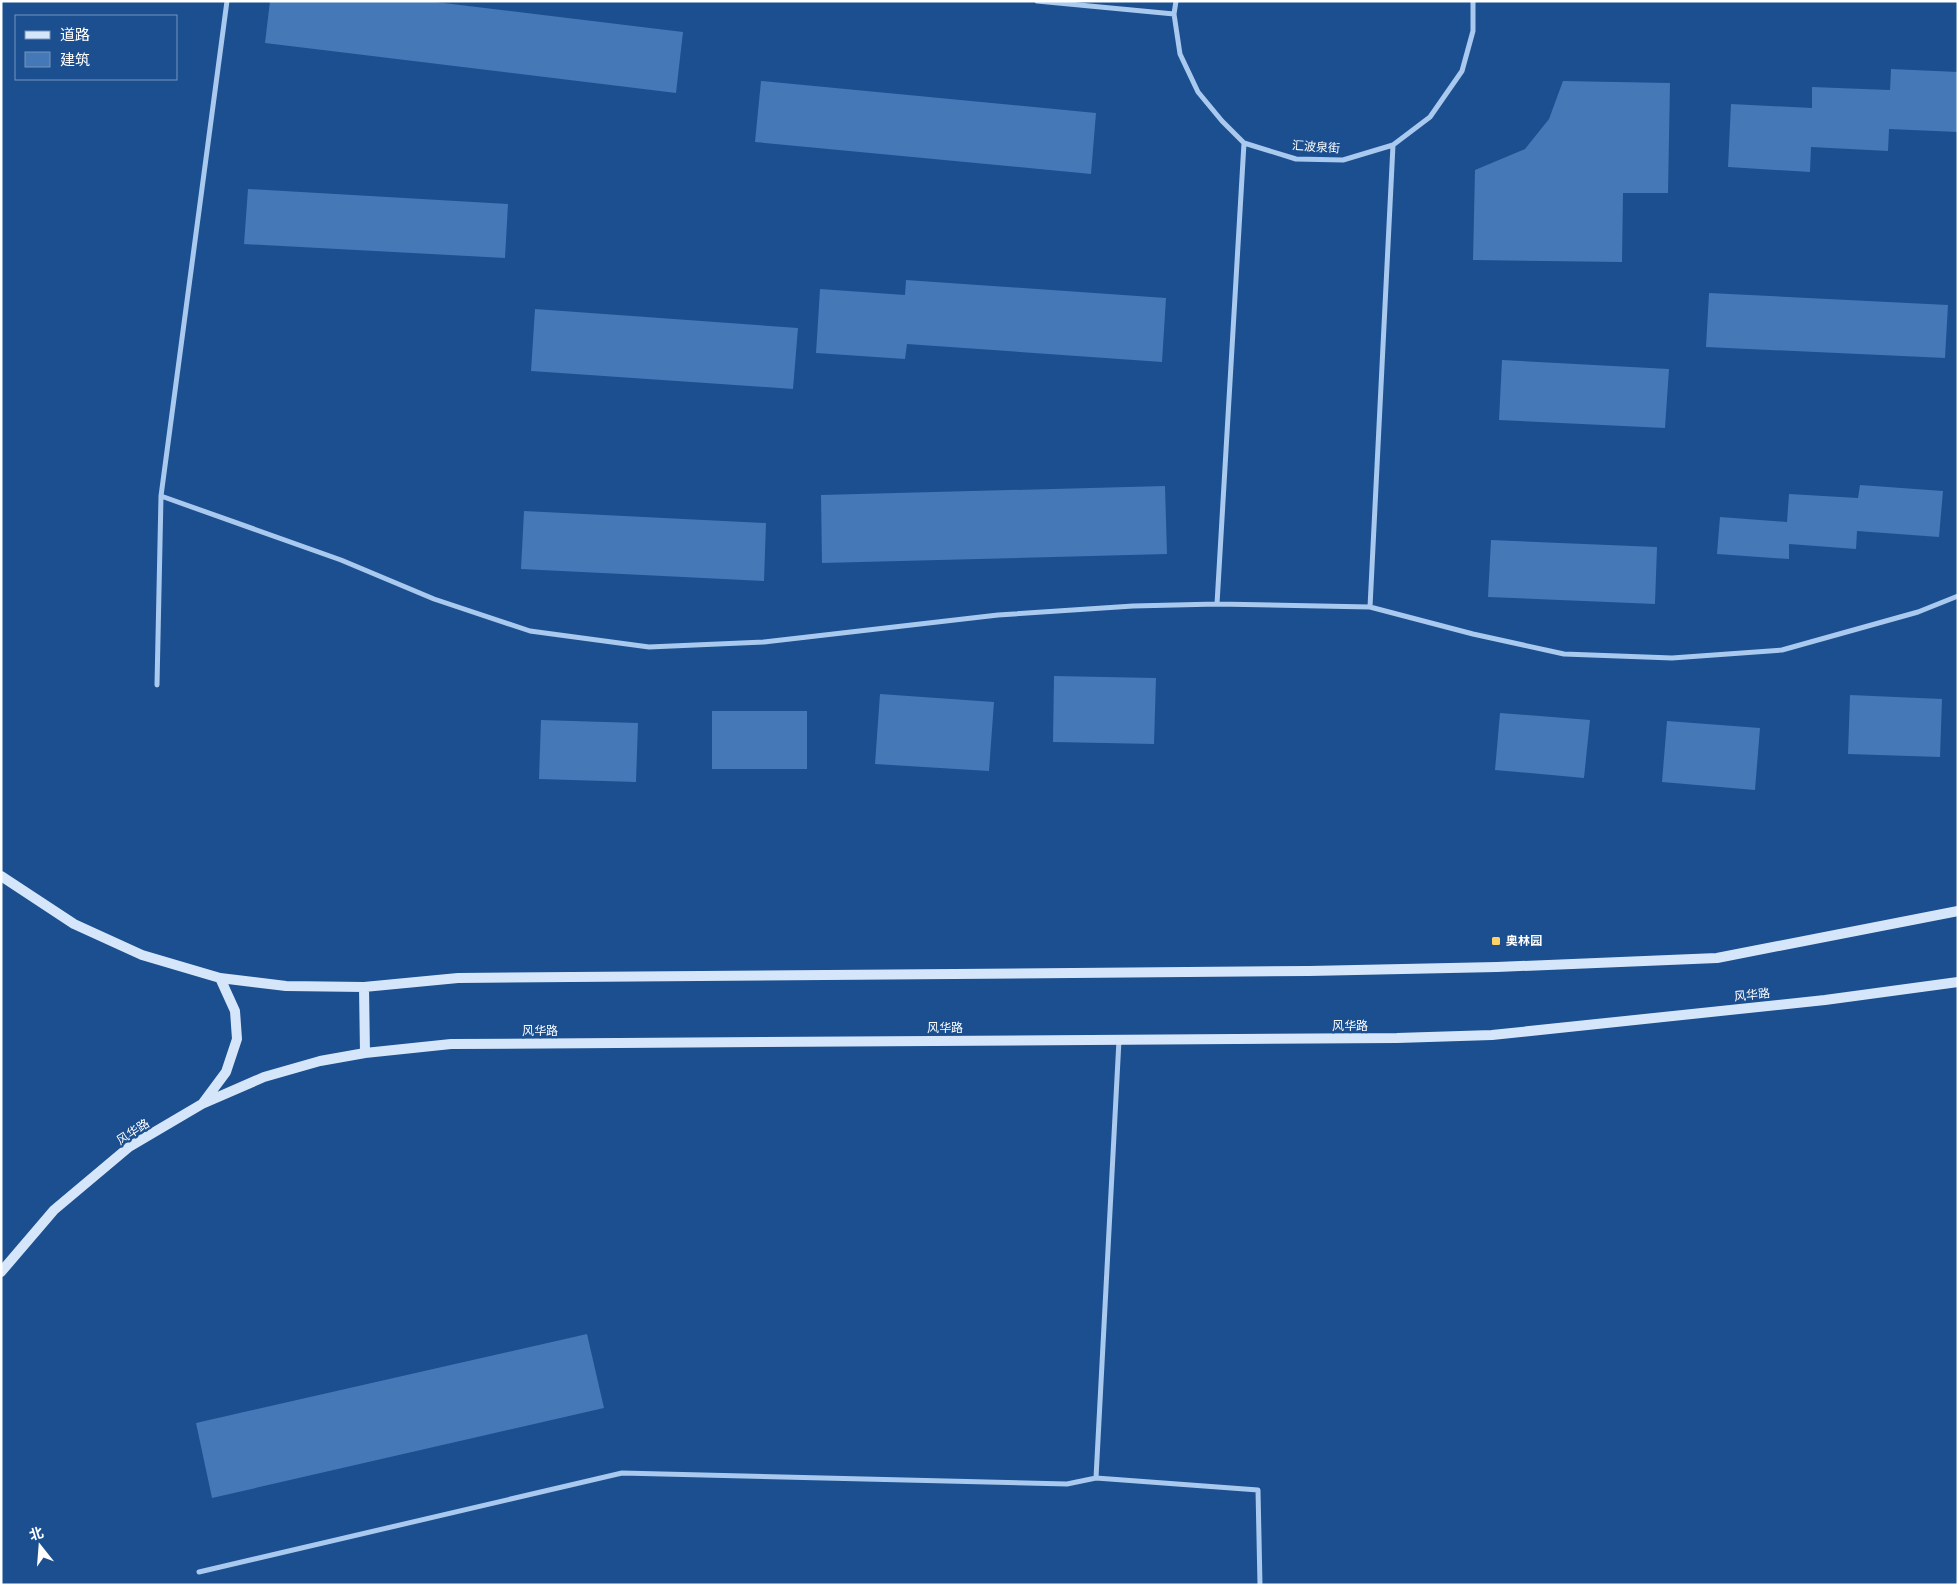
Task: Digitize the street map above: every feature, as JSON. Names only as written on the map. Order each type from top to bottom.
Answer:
[{"type":"street","points":[[157,685],[161,496],[227,1]]},
{"type":"street","points":[[1037,1],[1174,14]]},
{"type":"street","name":"汇波泉街","points":[[1176,1],[1174,14],[1180,54],[1198,92],[1222,121],[1244,143],[1296,159],[1344,160],[1393,145],[1430,117],[1462,71],[1473,30],[1473,1]]},
{"type":"street","points":[[1217,604],[1244,143]]},
{"type":"street","points":[[1370,607],[1393,145]]},
{"type":"street","points":[[161,496],[341,560],[434,599],[530,631],[649,647],[764,642],[998,615],[1133,606],[1217,604],[1370,607],[1473,634],[1564,654],[1672,658],[1782,650],[1918,612],[1958,596]]},
{"type":"street","points":[[1,876],[74,924],[142,955],[220,978],[286,986],[364,987],[458,978],[1309,971],[1497,967],[1717,958],[1958,911]]},
{"type":"street","points":[[202,1104],[226,1072],[237,1039],[235,1011],[220,978]]},
{"type":"street","name":"风华路","points":[[1,1272],[54,1210],[129,1147],[202,1104],[264,1077],[320,1061],[365,1053],[451,1044],[1397,1038],[1492,1034],[1825,1000],[1958,982]]},
{"type":"street","points":[[364,987],[365,1053]]},
{"type":"street","points":[[1096,1478],[1119,1040]]},
{"type":"street","points":[[199,1572],[622,1472],[1067,1484],[1096,1478],[1258,1490],[1260,1585]]},
{"type":"building","points":[[270,1],[427,1],[683,32],[676,93],[265,43]]},
{"type":"building","points":[[1891,69],[1958,72],[1958,132],[1889,129],[1888,151],[1811,147],[1810,172],[1728,167],[1731,104],[1812,108],[1812,87],[1890,90]]},
{"type":"building","points":[[761,81],[1096,113],[1091,174],[755,142]]},
{"type":"building","points":[[1563,81],[1670,83],[1668,193],[1623,193],[1622,262],[1473,260],[1475,170],[1525,149],[1549,119]]},
{"type":"building","points":[[248,189],[508,204],[505,258],[244,244]]},
{"type":"building","points":[[906,280],[1166,298],[1162,362],[907,344],[905,359],[816,353],[820,289],[905,295]]},
{"type":"building","points":[[1709,293],[1948,305],[1945,358],[1706,347]]},
{"type":"building","points":[[535,309],[798,328],[793,389],[531,371]]},
{"type":"building","points":[[1502,360],[1669,369],[1665,428],[1499,420]]},
{"type":"building","points":[[1860,485],[1943,491],[1939,537],[1857,531],[1856,549],[1789,544],[1789,559],[1717,554],[1720,517],[1787,522],[1789,494],[1858,498]]},
{"type":"building","points":[[1165,486],[1167,554],[822,563],[821,495]]},
{"type":"building","points":[[524,511],[766,523],[764,581],[521,569]]},
{"type":"building","points":[[1491,540],[1657,547],[1655,604],[1488,597]]},
{"type":"building","points":[[1054,676],[1156,678],[1154,744],[1053,742]]},
{"type":"building","points":[[880,694],[994,702],[989,771],[875,764]]},
{"type":"building","points":[[1850,695],[1942,699],[1940,757],[1848,754]]},
{"type":"building","points":[[712,711],[807,711],[807,769],[712,769]]},
{"type":"building","points":[[1500,713],[1590,720],[1584,778],[1495,770]]},
{"type":"building","points":[[541,720],[638,723],[636,782],[539,779]]},
{"type":"building","points":[[1667,721],[1760,728],[1755,790],[1662,782]]},
{"type":"building","points":[[587,1334],[604,1408],[212,1498],[196,1423]]},
{"type":"place","name":"奥林园","points":[[1496,941]]}]
